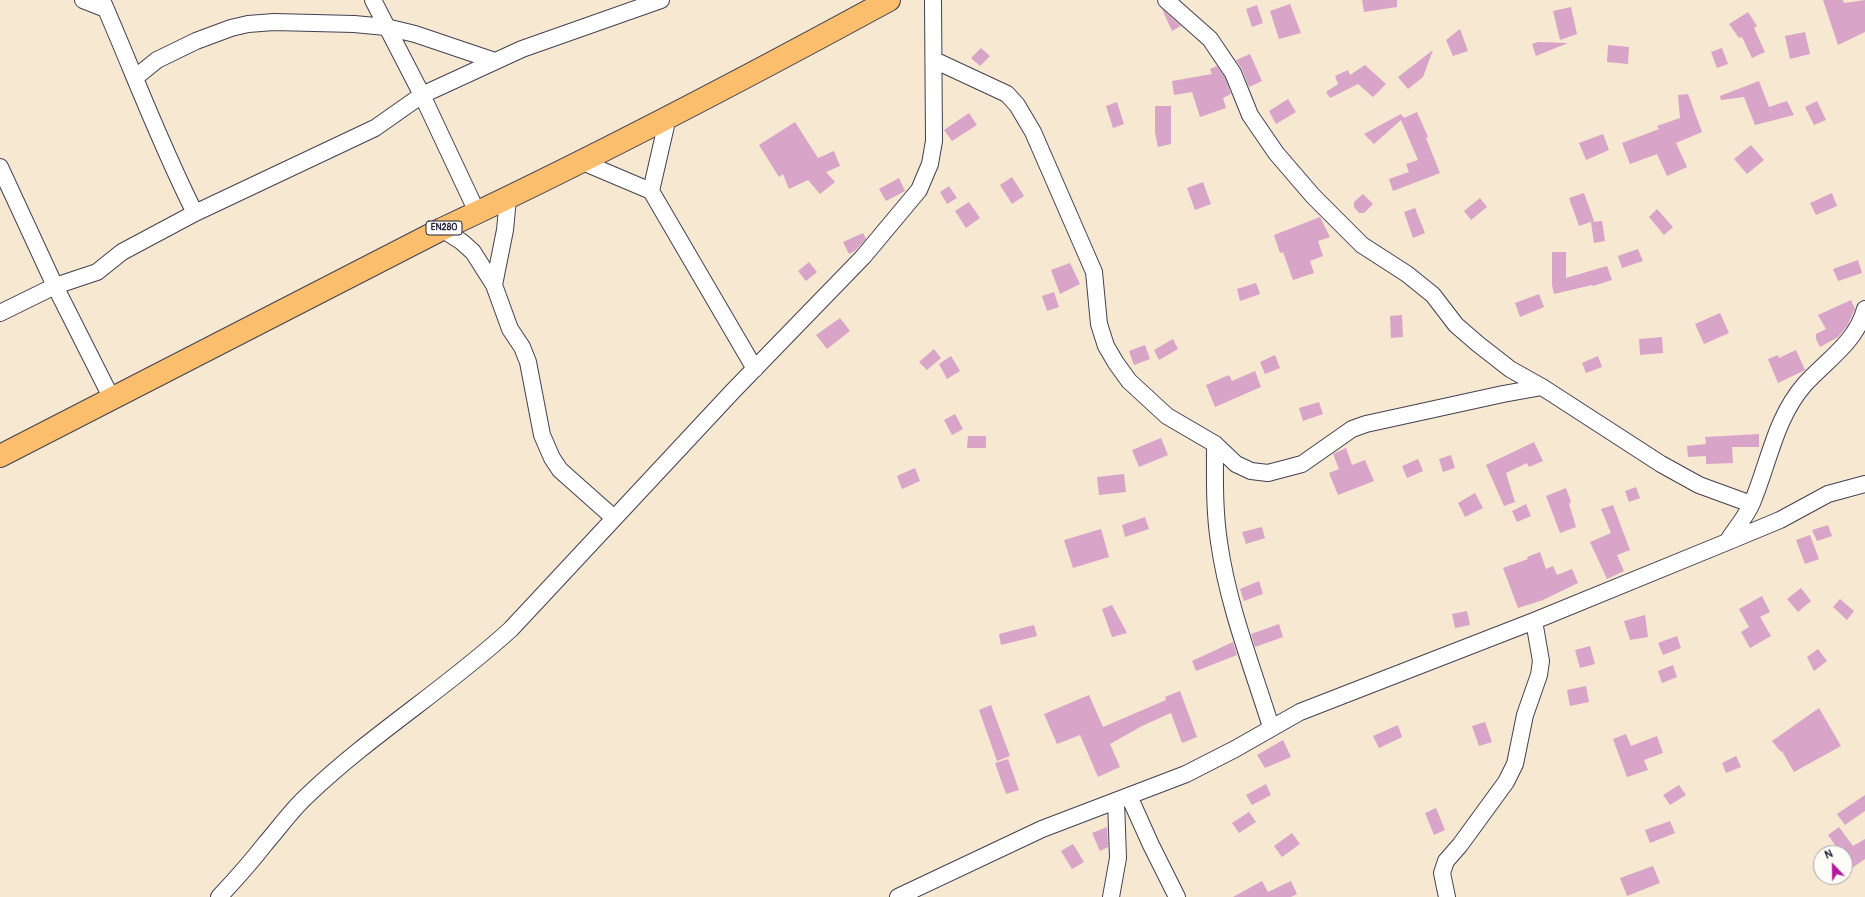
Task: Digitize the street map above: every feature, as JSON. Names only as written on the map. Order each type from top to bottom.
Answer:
[{"type":"main road","name":"EN280","points":[[0,456],[442,229],[508,198],[772,64],[889,0]]},
{"type":"street","points":[[83,0],[104,5],[136,77],[167,155],[195,213]]},
{"type":"street","points":[[373,0],[422,95],[477,212]]},
{"type":"street","points":[[0,313],[55,286],[97,272],[122,252],[195,213],[374,128],[422,95],[495,61],[558,35],[661,0]]},
{"type":"street","points":[[219,897],[292,810],[308,794],[377,736],[479,659],[511,629],[614,518],[863,257],[919,190],[930,164],[934,141],[933,0]]},
{"type":"street","points":[[1166,0],[1210,39],[1233,73],[1250,115],[1276,153],[1314,196],[1362,245],[1407,274],[1433,295],[1456,325],[1510,369],[1542,387],[1661,464],[1699,485],[1752,504]]},
{"type":"street","points":[[136,77],[168,53],[231,28],[248,24],[274,22],[354,24],[386,27],[415,34],[495,61]]},
{"type":"street","points":[[934,60],[1007,94],[1017,105],[1033,132],[1094,272],[1100,324],[1106,346],[1116,363],[1129,381],[1167,416],[1215,444],[1236,464],[1251,471],[1268,473],[1302,464],[1326,449],[1352,429],[1366,424],[1542,387]]},
{"type":"street","points":[[651,191],[668,117]]},
{"type":"street","points":[[580,161],[651,191],[755,369]]},
{"type":"street","points":[[0,166],[55,286],[112,399]]},
{"type":"street","points":[[494,285],[505,230],[508,198]]},
{"type":"street","points":[[442,229],[462,242],[473,252],[494,285],[510,329],[522,347],[528,362],[542,434],[552,458],[560,470],[614,518]]},
{"type":"street","points":[[1727,542],[1752,504],[1774,438],[1786,412],[1804,385],[1850,340],[1861,323],[1865,310]]},
{"type":"street","points":[[1215,444],[1216,517],[1226,582],[1236,622],[1249,656],[1271,727]]},
{"type":"street","points":[[898,897],[1042,829],[1186,774],[1235,749],[1271,727],[1300,712],[1534,621],[1727,542],[1780,520],[1828,494],[1865,484]]},
{"type":"street","points":[[1447,897],[1442,873],[1446,861],[1460,845],[1506,782],[1515,764],[1525,715],[1539,675],[1541,661],[1534,621]]},
{"type":"street","points":[[1111,897],[1118,858],[1123,799]]},
{"type":"street","points":[[1123,799],[1151,845],[1177,897]]},
{"type":"building","points":[[1362,0],[1397,0],[1397,7],[1364,12]]},
{"type":"building","points":[[1823,0],[1843,0],[1844,3],[1865,0],[1865,32],[1838,45]]},
{"type":"building","points":[[1290,4],[1301,33],[1279,39],[1270,11]]},
{"type":"building","points":[[1257,5],[1263,23],[1252,27],[1246,9]]},
{"type":"building","points":[[1571,7],[1577,34],[1560,40],[1553,11]]},
{"type":"building","points":[[1162,9],[1181,26],[1172,31]]},
{"type":"building","points":[[1748,12],[1757,26],[1754,28],[1765,52],[1752,58],[1742,37],[1739,38],[1729,24]]},
{"type":"building","points":[[1460,29],[1468,51],[1453,56],[1446,40]]},
{"type":"building","points":[[1805,32],[1810,54],[1790,59],[1785,36]]},
{"type":"building","points":[[1538,42],[1568,43],[1536,56],[1532,44]]},
{"type":"building","points":[[1608,45],[1629,47],[1628,64],[1607,62]]},
{"type":"building","points":[[981,48],[990,56],[980,66],[971,58]]},
{"type":"building","points":[[1722,48],[1728,64],[1717,68],[1711,52]]},
{"type":"building","points":[[1433,50],[1423,77],[1408,89],[1398,77]]},
{"type":"building","points":[[1250,54],[1262,81],[1249,87],[1242,69],[1236,60]]},
{"type":"building","points":[[1365,65],[1386,84],[1373,97],[1358,84],[1330,98],[1326,92],[1338,84],[1335,76],[1348,70],[1350,75]]},
{"type":"building","points":[[1217,66],[1225,77],[1231,94],[1223,98],[1226,108],[1200,117],[1192,92],[1174,95],[1172,81],[1212,74],[1210,69]]},
{"type":"building","points":[[1759,81],[1769,107],[1787,101],[1794,115],[1755,125],[1744,97],[1721,100],[1720,96]]},
{"type":"building","points":[[1688,94],[1702,132],[1676,143],[1687,167],[1667,176],[1657,154],[1630,164],[1622,143],[1659,129],[1657,126],[1680,118],[1678,95]]},
{"type":"building","points":[[1288,99],[1296,112],[1276,124],[1269,111]]},
{"type":"building","points":[[1817,101],[1826,120],[1814,125],[1805,107]]},
{"type":"building","points":[[1117,102],[1124,124],[1113,128],[1106,106]]},
{"type":"building","points":[[1155,106],[1171,106],[1171,144],[1158,147],[1155,133]]},
{"type":"building","points":[[1417,112],[1428,137],[1426,138],[1440,173],[1393,191],[1389,179],[1409,172],[1406,164],[1418,160],[1401,120],[1374,144],[1364,134],[1401,114],[1404,118],[1402,119]]},
{"type":"building","points":[[969,113],[977,125],[952,141],[944,130]]},
{"type":"building","points":[[795,122],[818,158],[834,151],[840,166],[826,172],[835,182],[820,194],[808,180],[789,189],[783,174],[779,177],[759,145]]},
{"type":"building","points":[[1603,134],[1609,150],[1586,160],[1579,143]]},
{"type":"building","points":[[1751,145],[1764,160],[1747,174],[1734,159]]},
{"type":"building","points":[[1012,177],[1024,196],[1012,204],[1000,185]]},
{"type":"building","points":[[899,178],[905,191],[886,201],[879,189]]},
{"type":"building","points":[[1203,182],[1211,204],[1195,210],[1187,188]]},
{"type":"building","points":[[949,186],[957,198],[947,204],[940,192]]},
{"type":"building","points":[[1584,193],[1594,221],[1579,226],[1569,198]]},
{"type":"building","points":[[1832,193],[1837,206],[1816,215],[1810,203]]},
{"type":"building","points":[[1363,194],[1373,204],[1364,213],[1359,213],[1354,207],[1354,202]]},
{"type":"building","points":[[1480,198],[1487,207],[1471,220],[1464,211]]},
{"type":"building","points":[[969,202],[980,218],[966,228],[955,211]]},
{"type":"building","points":[[1415,208],[1425,233],[1413,238],[1404,212]]},
{"type":"building","points":[[1657,209],[1673,227],[1664,235],[1649,217]]},
{"type":"building","points":[[1320,217],[1330,237],[1318,241],[1323,256],[1310,261],[1314,273],[1293,280],[1283,252],[1280,253],[1274,235]]},
{"type":"building","points":[[1602,221],[1605,241],[1594,243],[1591,222]]},
{"type":"building","points":[[863,233],[866,239],[856,250],[849,254],[843,242]]},
{"type":"building","points":[[1638,249],[1643,261],[1622,268],[1618,256]]},
{"type":"building","points":[[1552,252],[1566,252],[1566,278],[1607,266],[1612,280],[1593,286],[1554,294],[1552,285]]},
{"type":"building","points":[[1858,260],[1862,273],[1838,281],[1833,269]]},
{"type":"building","points":[[809,262],[817,272],[806,281],[798,271]]},
{"type":"building","points":[[1070,263],[1080,284],[1060,294],[1051,270]]},
{"type":"building","points":[[1256,283],[1260,294],[1240,301],[1237,289]]},
{"type":"building","points":[[1054,292],[1059,307],[1047,311],[1042,296]]},
{"type":"building","points":[[1539,294],[1544,307],[1520,317],[1515,303]]},
{"type":"building","points":[[1851,300],[1855,309],[1847,326],[1838,337],[1820,347],[1816,339],[1816,334],[1826,329],[1818,315]]},
{"type":"building","points":[[1720,313],[1729,333],[1704,344],[1695,324]]},
{"type":"building","points":[[1402,315],[1403,337],[1391,338],[1390,316]]},
{"type":"building","points":[[840,318],[850,331],[827,349],[816,335]]},
{"type":"building","points":[[1662,337],[1663,353],[1640,355],[1639,339]]},
{"type":"building","points":[[1173,339],[1178,349],[1159,360],[1154,350]]},
{"type":"building","points":[[1145,345],[1150,359],[1134,365],[1129,351]]},
{"type":"building","points":[[934,349],[941,358],[927,370],[919,362]]},
{"type":"building","points":[[1796,350],[1805,370],[1778,383],[1768,359],[1778,355],[1779,358]]},
{"type":"building","points":[[1275,355],[1280,368],[1265,374],[1260,362]]},
{"type":"building","points":[[951,356],[960,371],[947,379],[939,364]]},
{"type":"building","points":[[1598,356],[1602,367],[1586,373],[1582,363]]},
{"type":"building","points":[[1255,371],[1261,387],[1215,407],[1206,385],[1229,375],[1232,381]]},
{"type":"building","points":[[1319,402],[1323,414],[1303,421],[1299,408]]},
{"type":"building","points":[[955,414],[963,429],[952,435],[944,420]]},
{"type":"building","points":[[1759,434],[1759,447],[1732,447],[1733,463],[1706,464],[1706,456],[1688,457],[1687,446],[1706,444],[1705,437]]},
{"type":"building","points":[[968,436],[986,436],[986,448],[967,448]]},
{"type":"building","points":[[1161,438],[1168,455],[1139,467],[1132,450]]},
{"type":"building","points":[[1534,442],[1543,461],[1529,467],[1527,463],[1506,473],[1515,502],[1504,506],[1486,465]]},
{"type":"building","points":[[1346,448],[1352,465],[1365,460],[1374,481],[1338,495],[1329,473],[1339,469],[1333,454]]},
{"type":"building","points":[[1451,455],[1455,468],[1443,472],[1439,459]]},
{"type":"building","points":[[1418,459],[1423,471],[1407,478],[1402,466]]},
{"type":"building","points":[[915,468],[920,481],[902,489],[897,476]]},
{"type":"building","points":[[1124,474],[1126,492],[1099,495],[1097,477]]},
{"type":"building","points":[[1636,487],[1640,498],[1629,502],[1625,491]]},
{"type":"building","points":[[1566,488],[1571,502],[1569,504],[1576,527],[1560,533],[1546,496]]},
{"type":"building","points":[[1475,493],[1483,508],[1465,517],[1458,503]]},
{"type":"building","points":[[1526,504],[1531,516],[1517,522],[1512,511]]},
{"type":"building","points":[[1613,505],[1630,550],[1617,555],[1624,571],[1607,579],[1590,542],[1611,533],[1601,509]]},
{"type":"building","points":[[1145,517],[1149,529],[1125,537],[1122,525]]},
{"type":"building","points":[[1828,525],[1832,536],[1817,541],[1812,530]]},
{"type":"building","points":[[1262,527],[1265,538],[1246,544],[1242,532]]},
{"type":"building","points":[[1101,529],[1109,557],[1073,568],[1064,540]]},
{"type":"building","points":[[1810,535],[1819,559],[1805,564],[1796,540]]},
{"type":"building","points":[[1540,552],[1546,569],[1553,566],[1557,575],[1572,569],[1578,583],[1543,600],[1518,608],[1503,568],[1528,559],[1527,557]]},
{"type":"building","points":[[1259,581],[1263,594],[1244,601],[1240,589]]},
{"type":"building","points":[[1801,588],[1811,601],[1798,612],[1787,599]]},
{"type":"building","points":[[1762,596],[1770,612],[1760,617],[1771,636],[1750,648],[1741,632],[1749,627],[1739,609]]},
{"type":"building","points":[[1840,599],[1854,611],[1847,620],[1833,607]]},
{"type":"building","points":[[1112,605],[1127,633],[1112,637],[1102,609]]},
{"type":"building","points":[[1467,611],[1470,625],[1455,628],[1452,614]]},
{"type":"building","points":[[1645,615],[1648,637],[1630,640],[1624,621]]},
{"type":"building","points":[[1279,624],[1283,637],[1255,647],[1251,634]]},
{"type":"building","points":[[1034,625],[1037,636],[1001,645],[999,634]]},
{"type":"building","points":[[1677,636],[1681,648],[1663,655],[1658,643]]},
{"type":"building","points":[[1233,642],[1237,655],[1196,671],[1192,661]]},
{"type":"building","points":[[1590,646],[1595,664],[1580,668],[1575,650]]},
{"type":"building","points":[[1818,649],[1827,661],[1814,671],[1807,657]]},
{"type":"building","points":[[1673,665],[1677,677],[1662,683],[1658,671]]},
{"type":"building","points":[[1586,686],[1589,702],[1570,706],[1567,690]]},
{"type":"building","points":[[1180,691],[1197,737],[1182,743],[1171,713],[1142,726],[1110,744],[1120,767],[1098,777],[1080,735],[1057,744],[1044,714],[1089,695],[1103,727],[1166,700],[1165,697]]},
{"type":"building","points":[[991,705],[1010,756],[997,761],[979,710]]},
{"type":"building","points":[[1819,708],[1841,746],[1794,772],[1782,751],[1781,752],[1772,741]]},
{"type":"building","points":[[1485,722],[1492,742],[1479,746],[1472,726]]},
{"type":"building","points":[[1398,725],[1402,737],[1379,748],[1373,736]]},
{"type":"building","points":[[1626,734],[1631,746],[1657,736],[1663,753],[1644,760],[1648,770],[1627,777],[1613,739]]},
{"type":"building","points":[[1283,740],[1291,757],[1265,768],[1257,755]]},
{"type":"building","points":[[1736,756],[1741,767],[1726,773],[1722,763]]},
{"type":"building","points":[[1008,759],[1019,790],[1006,794],[995,763]]},
{"type":"building","points":[[1266,784],[1271,795],[1252,805],[1246,795]]},
{"type":"building","points":[[1679,785],[1686,795],[1670,805],[1663,795]]},
{"type":"building","points":[[1865,795],[1865,811],[1845,825],[1837,814]]},
{"type":"building","points":[[1436,808],[1445,830],[1434,835],[1425,813]]},
{"type":"building","points":[[1249,812],[1256,822],[1239,833],[1232,823]]},
{"type":"building","points":[[1670,821],[1675,833],[1650,843],[1645,830]]},
{"type":"building","points":[[1107,827],[1108,847],[1100,851],[1092,833]]},
{"type":"building","points":[[1839,827],[1852,845],[1835,845],[1828,835]]},
{"type":"building","points":[[1292,833],[1300,844],[1282,857],[1274,846]]},
{"type":"building","points":[[1865,839],[1865,859],[1853,867],[1853,846]]},
{"type":"building","points":[[1073,844],[1084,862],[1072,869],[1061,851]]},
{"type":"building","points":[[1653,866],[1660,883],[1627,896],[1620,878]]},
{"type":"building","points":[[1262,881],[1268,892],[1291,881],[1297,894],[1291,897],[1233,897]]}]
